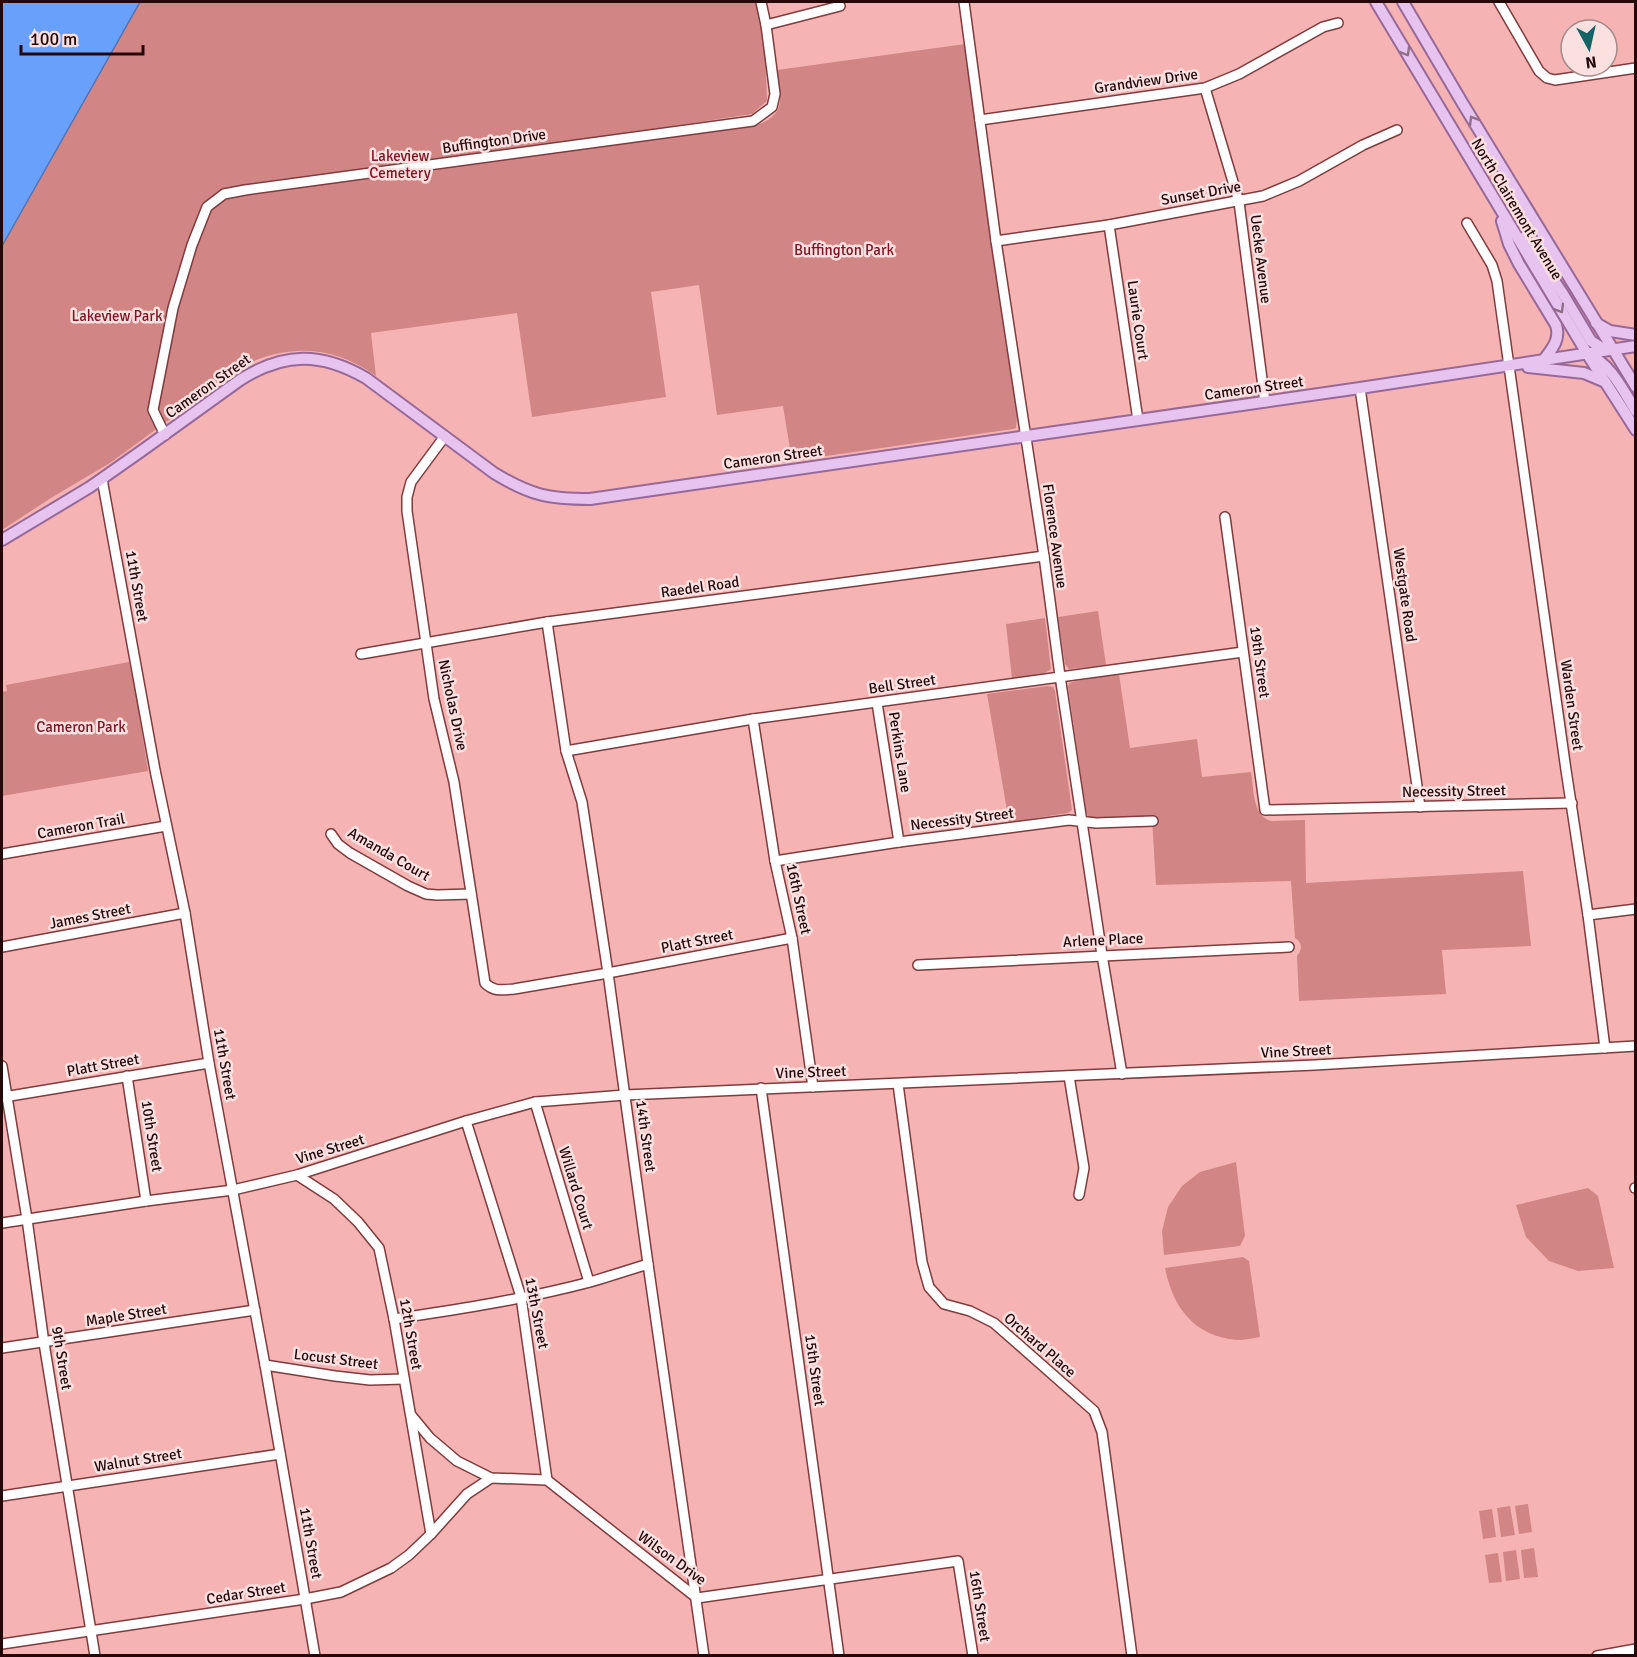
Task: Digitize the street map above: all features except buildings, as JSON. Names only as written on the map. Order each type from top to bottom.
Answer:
[{"type":"main road","name":"North Clairemont Avenue","points":[[1376,2],[1635,430]]},
{"type":"main road","name":"North Clairemont Avenue","points":[[1403,2],[1635,387]]},
{"type":"main road","points":[[1498,206],[1509,244],[1558,331],[1554,346],[1543,361]]},
{"type":"main road","points":[[1506,219],[1532,248],[1563,294],[1591,342],[1612,350]]},
{"type":"main road","points":[[1595,322],[1610,331],[1635,335]]},
{"type":"main road","name":"Cameron Street","points":[[2,540],[102,479],[255,370],[279,362],[307,358],[323,360],[354,371],[366,378],[494,473],[514,485],[532,493],[561,499],[590,499],[1588,355],[1635,346]]},
{"type":"main road","points":[[1588,355],[1597,358],[1608,369],[1635,411]]},
{"type":"main road","points":[[1509,365],[1584,373],[1604,381]]},
{"type":"street","name":"Buffington Drive","points":[[165,435],[153,410],[173,308],[192,245],[207,207],[215,200],[224,194],[245,190],[753,121],[772,107],[775,94],[766,25],[760,2]]},
{"type":"street","name":"Florence Avenue","points":[[964,2],[996,241],[1060,676],[1122,1074]]},
{"type":"street","points":[[1499,2],[1539,71],[1547,78],[1555,80],[1635,68]]},
{"type":"street","points":[[766,25],[840,6]]},
{"type":"street","name":"Grandview Drive","points":[[980,120],[1205,88],[1260,63],[1323,27],[1338,23]]},
{"type":"street","name":"Uecke Avenue","points":[[1205,88],[1239,202],[1264,402]]},
{"type":"street","name":"Sunset Drive","points":[[996,241],[1109,225],[1263,196],[1299,181],[1363,145],[1397,130]]},
{"type":"street","name":"Warden Street","points":[[1467,223],[1492,266],[1497,281],[1605,1048]]},
{"type":"street","name":"Laurie Court","points":[[1109,225],[1138,420]]},
{"type":"street","name":"Westgate Road","points":[[1360,388],[1420,807]]},
{"type":"street","name":"Nicholas Drive","points":[[445,436],[411,482],[406,511],[439,724],[454,782],[484,983],[490,988]]},
{"type":"street","name":"11th Street","points":[[102,479],[166,826],[185,913],[209,1062],[265,1365],[315,1656]]},
{"type":"street","name":"19th Street","points":[[1225,517],[1266,810]]},
{"type":"street","name":"Raedel Road","points":[[361,654],[547,622],[1044,556]]},
{"type":"street","name":"14th Street","points":[[547,622],[566,751],[582,802],[608,973],[704,1656]]},
{"type":"street","name":"Bell Street","points":[[566,751],[753,719],[1243,652]]},
{"type":"street","name":"Perkins Lane","points":[[877,703],[898,842]]},
{"type":"street","name":"16th Street","points":[[753,719],[776,861],[792,938],[813,1087]]},
{"type":"street","name":"Necessity Street","points":[[1266,810],[1572,803]]},
{"type":"street","name":"Necessity Street","points":[[776,861],[898,842],[1068,820],[1100,823],[1153,820]]},
{"type":"street","name":"Cameron Trail","points":[[2,854],[166,826]]},
{"type":"street","name":"Amanda Court","points":[[331,834],[338,844],[350,853],[426,894],[471,894]]},
{"type":"street","points":[[1588,915],[1635,909]]},
{"type":"street","name":"James Street","points":[[2,947],[185,913]]},
{"type":"street","name":"Platt Street","points":[[490,988],[499,991],[608,973],[792,938]]},
{"type":"street","name":"Arlene Place","points":[[918,965],[1289,947]]},
{"type":"street","name":"Vine Street","points":[[2,1223],[233,1190],[297,1175],[466,1121],[534,1102],[761,1088],[1315,1065],[1635,1046]]},
{"type":"street","name":"Platt Street","points":[[5,1097],[209,1062]]},
{"type":"street","name":"9th Street","points":[[2,1066],[5,1097],[27,1219],[44,1343],[95,1656]]},
{"type":"street","name":"10th Street","points":[[127,1076],[146,1201]]},
{"type":"street","points":[[1070,1076],[1084,1168],[1079,1195]]},
{"type":"street","name":"Orchard Place","points":[[898,1084],[922,1262],[929,1287],[944,1304],[970,1311],[994,1323],[1094,1412],[1102,1432],[1132,1656]]},
{"type":"street","name":"15th Street","points":[[761,1088],[839,1656]]},
{"type":"street","name":"Willard Court","points":[[534,1102],[590,1282]]},
{"type":"street","name":"13th Street","points":[[466,1121],[522,1297],[547,1480]]},
{"type":"street","name":"12th Street","points":[[297,1175],[334,1199],[358,1222],[379,1248],[394,1319],[432,1534]]},
{"type":"street","points":[[394,1319],[458,1310],[522,1297],[590,1282],[648,1264]]},
{"type":"street","name":"Maple Street","points":[[2,1348],[255,1310]]},
{"type":"street","name":"Locust Street","points":[[265,1365],[370,1380],[404,1379]]},
{"type":"street","points":[[411,1414],[430,1438],[457,1461],[491,1478],[547,1480]]},
{"type":"street","name":"Walnut Street","points":[[2,1496],[280,1454]]},
{"type":"street","name":"Cedar Street","points":[[2,1644],[341,1592],[371,1579],[400,1562],[432,1534],[467,1494],[491,1478]]},
{"type":"street","name":"Wilson Drive","points":[[547,1480],[697,1598],[958,1561]]},
{"type":"street","name":"16th Street","points":[[958,1561],[973,1656]]},
{"type":"street","points":[[1597,1656],[1635,1649]]},
{"type":"green space","points":[[140,2],[757,2],[765,46],[767,101],[752,114],[613,135],[610,141],[757,125],[778,110],[780,97],[777,70],[965,44],[1017,417],[1016,428],[792,461],[783,406],[717,415],[699,285],[651,292],[666,397],[532,417],[517,313],[371,333],[376,376],[344,359],[311,351],[278,354],[243,366],[110,463],[2,530],[2,246]]},
{"type":"green space","points":[[1098,611],[1106,665],[1069,669],[1065,664],[1058,617]]},
{"type":"green space","points":[[1045,618],[1051,669],[1045,673],[1012,679],[1006,624]]},
{"type":"green space","name":"Cameron Park","points":[[129,662],[148,771],[2,796],[2,692],[7,691],[6,685]]},
{"type":"green space","points":[[1119,674],[1130,748],[1197,739],[1202,777],[1251,772],[1255,801],[1265,818],[1271,821],[1305,820],[1306,883],[1523,871],[1531,946],[1442,950],[1446,994],[1299,1001],[1297,956],[1301,947],[1295,938],[1291,881],[1156,885],[1152,818],[1091,819],[1088,817],[1068,686],[1076,681]]},
{"type":"green space","points":[[1053,687],[1055,691],[1072,810],[1068,813],[1009,822],[987,694]]},
{"type":"green space","points":[[1236,1162],[1245,1236],[1240,1246],[1164,1255],[1162,1231],[1168,1207],[1182,1186],[1200,1172]]},
{"type":"green space","points":[[1588,1188],[1598,1196],[1614,1268],[1578,1271],[1549,1261],[1526,1237],[1516,1205]]},
{"type":"green space","points":[[1243,1257],[1249,1261],[1260,1337],[1237,1340],[1209,1333],[1188,1318],[1180,1307],[1165,1268]]},
{"type":"green space","points":[[1528,1504],[1532,1532],[1519,1534],[1515,1506]]},
{"type":"green space","points":[[1510,1506],[1515,1535],[1501,1537],[1497,1508]]},
{"type":"green space","points":[[1492,1509],[1496,1537],[1483,1539],[1479,1511]]},
{"type":"green space","points":[[1534,1548],[1538,1577],[1524,1578],[1521,1550]]},
{"type":"green space","points":[[1516,1550],[1520,1579],[1506,1581],[1503,1552]]},
{"type":"green space","points":[[1498,1553],[1502,1582],[1489,1583],[1485,1555]]},
{"type":"water","points":[[2,2],[140,2],[2,246]]},
{"type":"park label","name":"Lakeview Cemetery","points":[[400,164]]},
{"type":"park label","name":"Buffington Park","points":[[844,250]]},
{"type":"park label","name":"Lakeview Park","points":[[117,316]]}]
